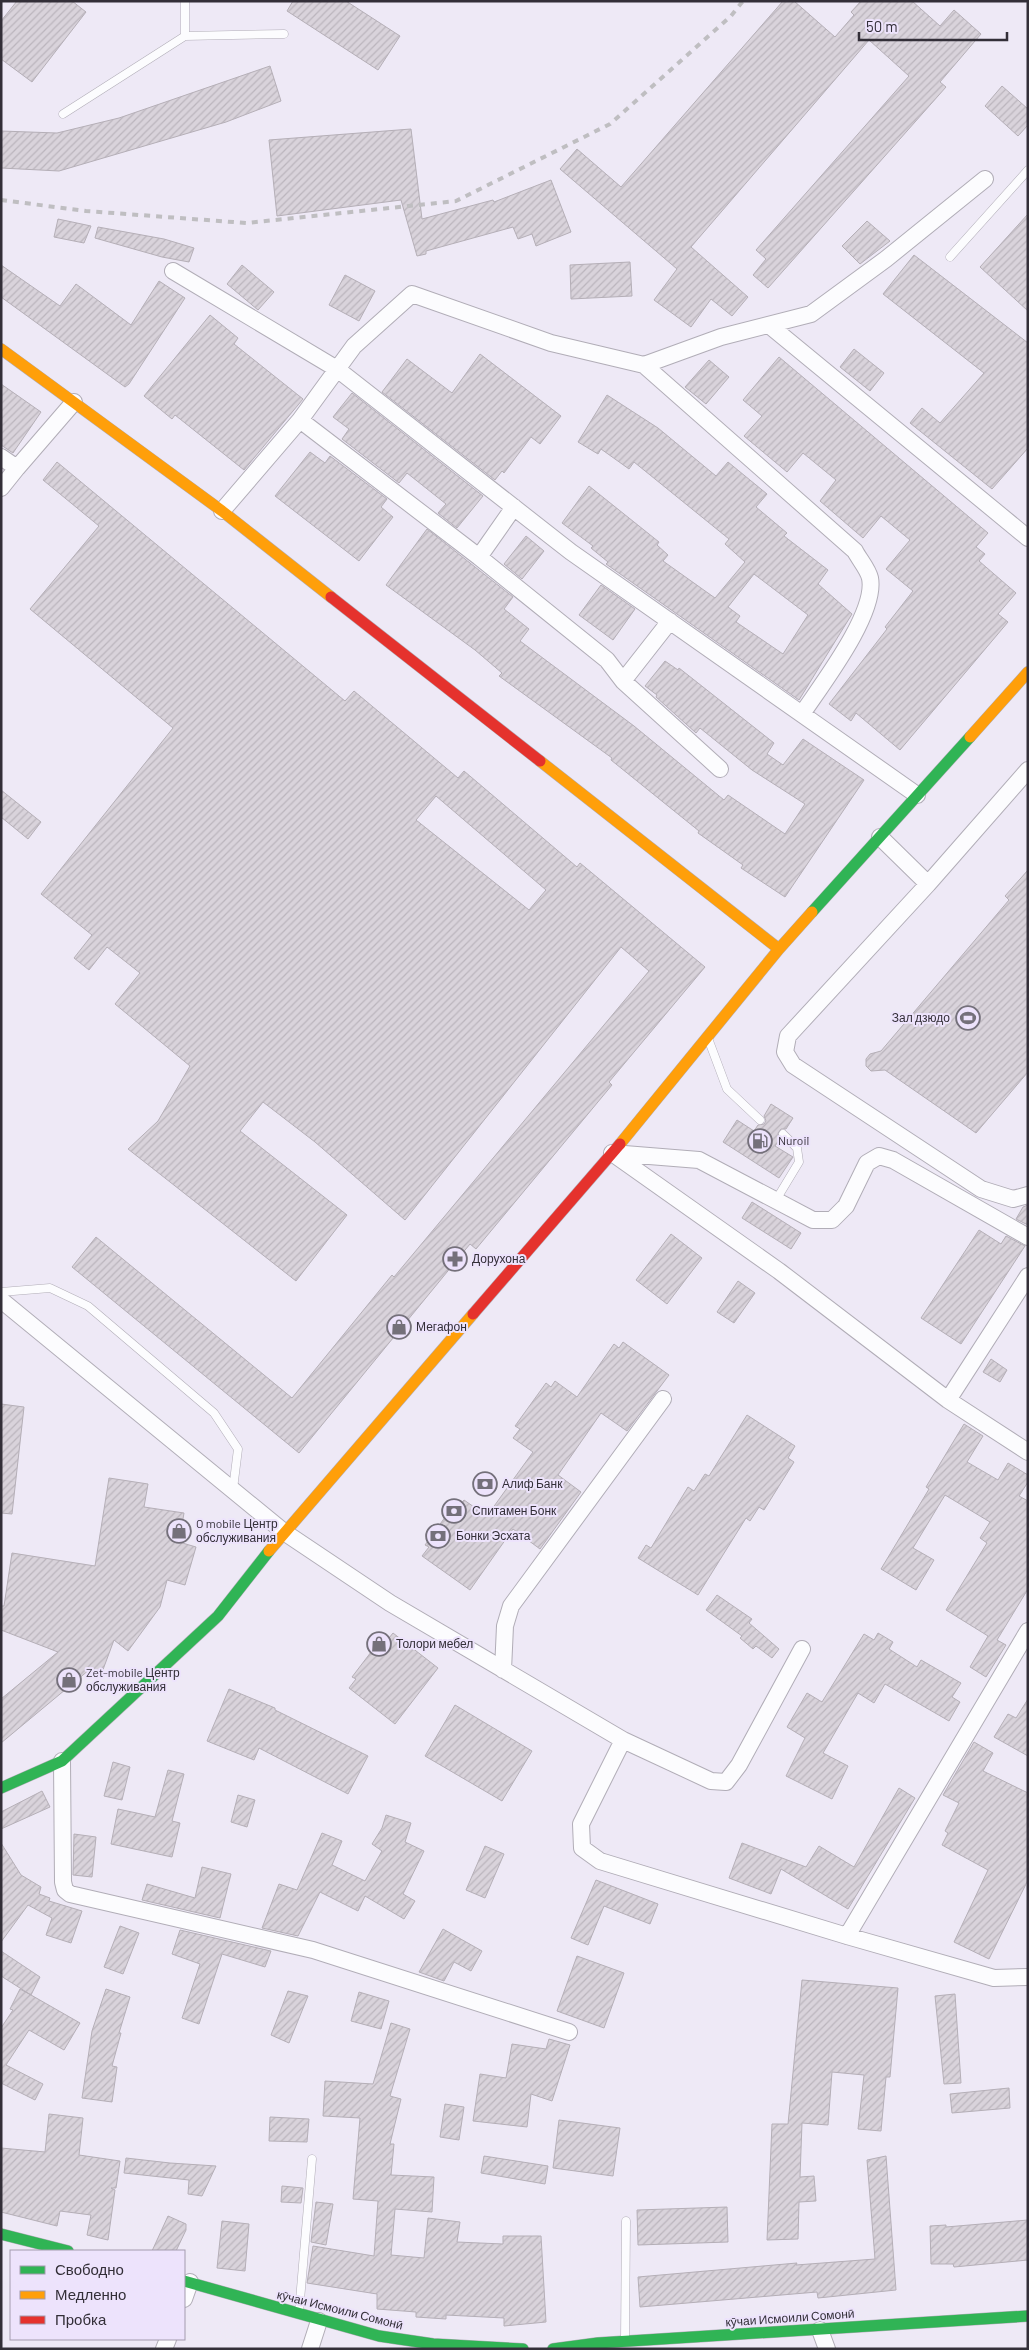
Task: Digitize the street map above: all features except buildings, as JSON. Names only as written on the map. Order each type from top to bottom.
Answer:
[{"type":"main road","points":[[1,349],[222,511],[779,949]]},
{"type":"main road","points":[[1,1788],[62,1761],[218,1616],[284,1532],[612,1153],[779,949],[1028,672]]},
{"type":"main road","points":[[1,2234],[64,2250]]},
{"type":"main road","name":"кӯчаи Исмоили Сомонӣ","points":[[187,2281],[319,2321],[380,2336],[435,2345],[523,2349]]},
{"type":"main road","name":"кӯчаи Исмоили Сомонӣ","points":[[553,2349],[625,2342],[653,2345],[820,2330],[1028,2316]]},
{"type":"street","points":[[644,364],[721,337],[811,314],[886,259],[985,180]]},
{"type":"street","points":[[173,271],[337,369],[571,552],[917,795]]},
{"type":"street","points":[[222,511],[300,420],[354,346],[412,294],[552,343],[644,364],[855,551],[870,578],[866,611],[850,642],[802,714]]},
{"type":"street","points":[[768,325],[1028,538]]},
{"type":"street","points":[[1,488],[74,402]]},
{"type":"street","points":[[300,420],[479,557],[607,660],[623,681],[720,769]]},
{"type":"street","points":[[1,457],[17,468]]},
{"type":"street","points":[[479,557],[514,508]]},
{"type":"street","points":[[623,681],[670,622]]},
{"type":"street","points":[[1028,770],[928,884],[788,1036],[785,1052],[793,1065],[981,1189],[1014,1198],[1028,1195]]},
{"type":"street","points":[[880,837],[928,884]]},
{"type":"street","points":[[612,1153],[699,1160],[813,1220],[832,1220],[846,1206],[867,1163],[879,1156],[893,1160],[1028,1237]]},
{"type":"street","points":[[612,1153],[779,1271],[948,1400],[1028,1452]]},
{"type":"street","points":[[948,1400],[1028,1276]]},
{"type":"street","points":[[1,1300],[284,1532],[390,1603],[623,1740],[711,1781],[726,1782],[739,1765],[802,1649]]},
{"type":"street","points":[[503,1670],[505,1626],[512,1606],[663,1399]]},
{"type":"street","points":[[847,1936],[1028,1631]]},
{"type":"street","points":[[623,1740],[581,1824],[582,1848],[600,1861],[847,1936],[994,1978],[1028,1977]]},
{"type":"street","points":[[62,1761],[63,1882],[70,1894],[313,1950],[569,2032]]},
{"type":"street","points":[[310,2349],[319,2321]]},
{"type":"street","points":[[820,2330],[827,2349]]},
{"type":"lane","points":[[185,36],[186,1]]},
{"type":"lane","points":[[63,114],[185,36],[284,34]]},
{"type":"lane","points":[[950,257],[1028,170]]},
{"type":"lane","points":[[707,1037],[728,1089],[760,1120]]},
{"type":"lane","points":[[776,1200],[799,1162],[797,1148],[783,1134]]},
{"type":"lane","points":[[1,1292],[50,1288],[88,1306],[214,1413],[238,1448],[233,1490]]},
{"type":"lane","points":[[299,2315],[312,2159]]},
{"type":"lane","points":[[625,2342],[626,2221]]},
{"type":"railway","points":[[1,200],[86,211],[246,223],[456,201],[610,124],[731,16],[743,1]]},
{"type":"traffic: fast","points":[[812,912],[970,737]]},
{"type":"traffic: fast","points":[[1,1788],[62,1761],[218,1616],[269,1551]]},
{"type":"traffic: fast","points":[[1,2234],[64,2250]]},
{"type":"traffic: fast","points":[[185,2281],[379,2336],[433,2344],[523,2349]]},
{"type":"traffic: fast","points":[[553,2349],[598,2343],[1028,2316]]},
{"type":"traffic: slow","points":[[1,349],[222,511],[331,597]]},
{"type":"traffic: slow","points":[[970,737],[1028,672]]},
{"type":"traffic: slow","points":[[540,761],[779,949]]},
{"type":"traffic: slow","points":[[620,1144],[779,949],[812,912]]},
{"type":"traffic: slow","points":[[269,1551],[473,1314]]},
{"type":"traffic: jam","points":[[331,597],[540,761]]},
{"type":"traffic: jam","points":[[473,1314],[620,1144]]},
{"type":"place","name":"Зал дзюдо","points":[[968,1018]]},
{"type":"place","name":"Nuroil","points":[[760,1141]]},
{"type":"place","name":"Дорухона","points":[[455,1259]]},
{"type":"place","name":"Мегафон","points":[[399,1327]]},
{"type":"place","name":"Алиф Банк","points":[[485,1484]]},
{"type":"place","name":"Спитамен Бонк","points":[[454,1511]]},
{"type":"place","name":"O mobile Центр обслуживания","points":[[179,1531]]},
{"type":"place","name":"Бонки Эсхата","points":[[438,1536]]},
{"type":"place","name":"Толори мебел","points":[[379,1644]]},
{"type":"place","name":"Zet-mobile Центр обслуживания","points":[[69,1680]]}]
